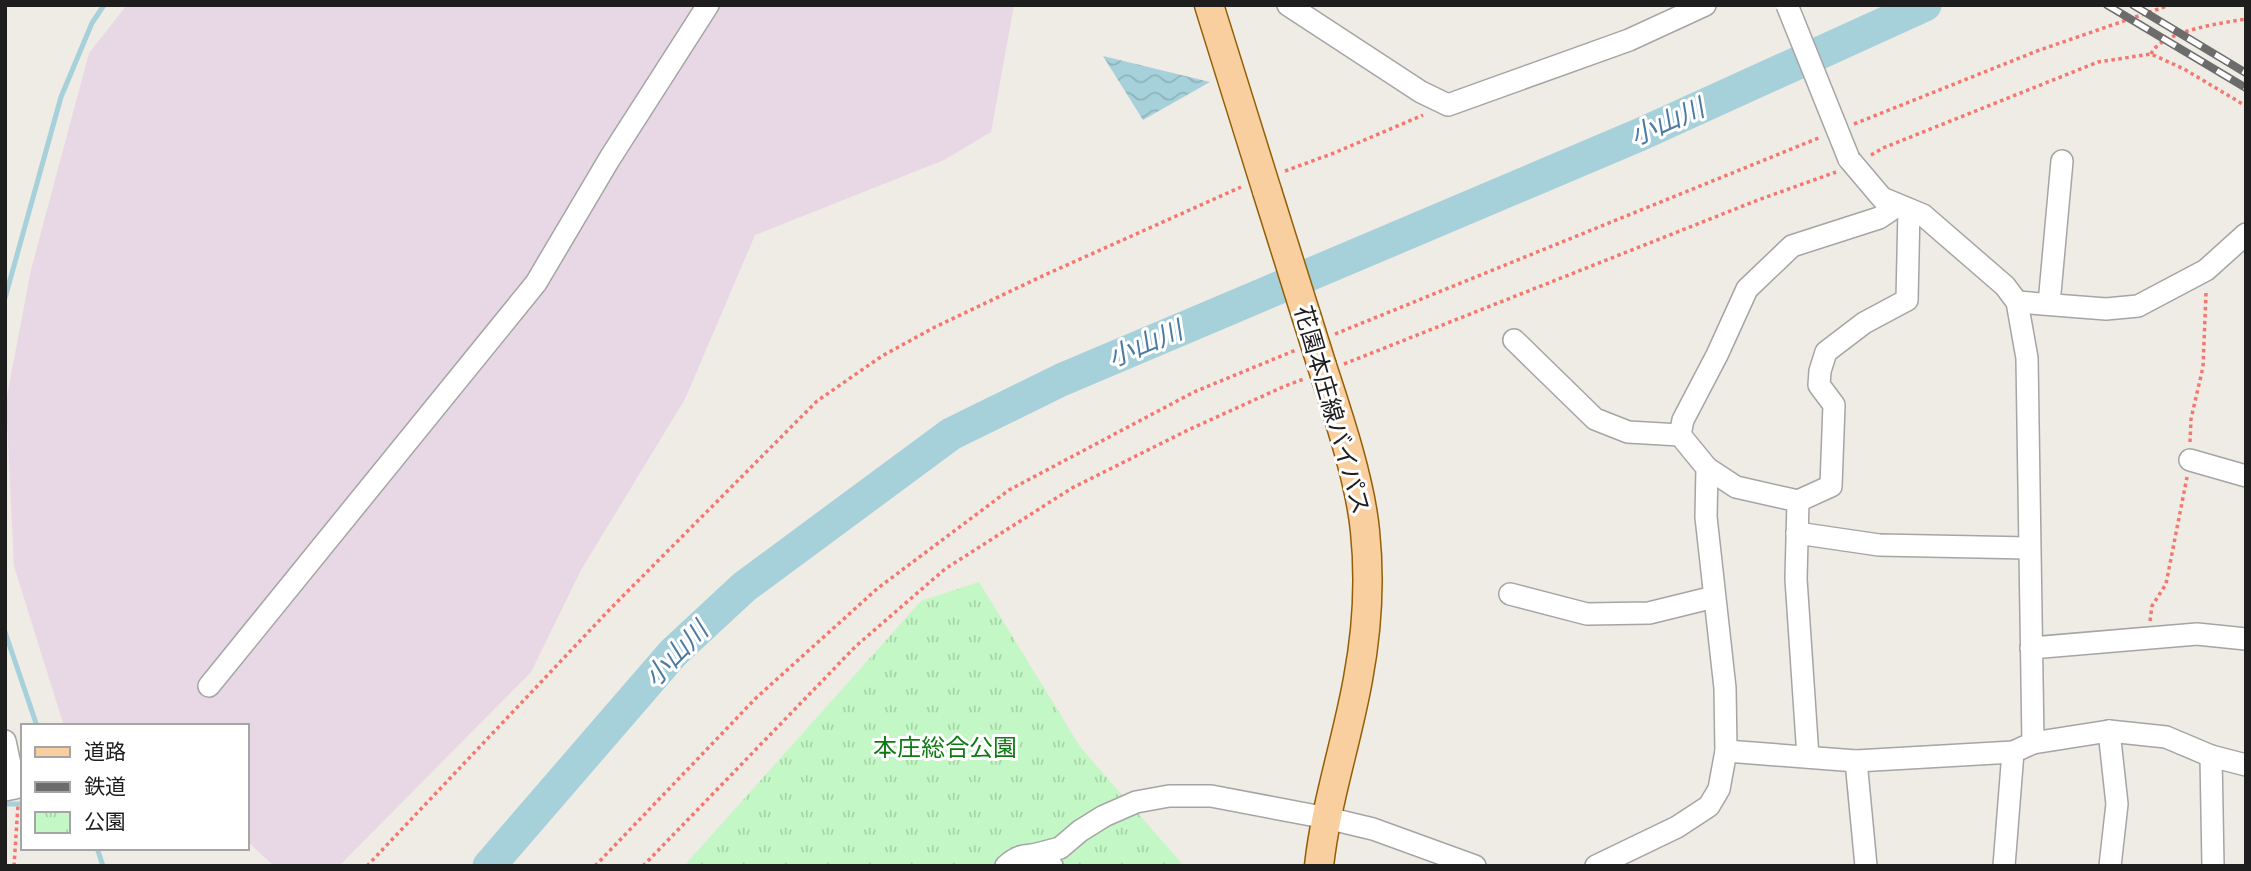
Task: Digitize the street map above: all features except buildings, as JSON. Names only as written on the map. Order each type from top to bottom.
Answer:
[{"type":"main road","name":"花園本庄線バイパス","points":[[1209,5],[1323,369],[1354,477],[1365,529],[1367,594],[1359,677],[1327,818],[1320,866]]},
{"type":"street","points":[[209,686],[536,283],[610,158],[708,5]]},
{"type":"street","points":[[1288,5],[1421,92],[1448,104],[1629,40],[1704,5]]},
{"type":"street","points":[[1787,5],[1851,162],[1882,198],[1923,215],[2006,286],[2017,302],[2026,359],[2033,743]]},
{"type":"street","points":[[2049,304],[2062,161]]},
{"type":"street","points":[[1514,340],[1595,419],[1628,432],[1680,435],[1707,468],[1736,487],[1798,501],[1831,486],[1834,405],[1819,385],[1819,371],[1826,352],[1864,323],[1907,300],[1909,248],[1903,208]]},
{"type":"street","points":[[1680,435],[1683,420],[1747,289],[1792,246],[1903,208]]},
{"type":"street","points":[[2017,302],[2106,309],[2138,306],[2206,270],[2246,234]]},
{"type":"street","points":[[1909,248],[1947,235]]},
{"type":"street","points":[[2190,460],[2246,476]]},
{"type":"street","points":[[1596,866],[1677,827],[1709,806],[1719,789],[1726,751],[1726,688],[1706,517],[1707,468]]},
{"type":"street","points":[[1798,501],[1796,579],[1808,757]]},
{"type":"street","points":[[1797,533],[1879,545],[2029,548]]},
{"type":"street","points":[[1510,594],[1587,614],[1649,613],[1714,597]]},
{"type":"street","points":[[2031,648],[2197,634],[2246,639]]},
{"type":"street","points":[[1726,751],[1856,761],[2013,752],[2033,743],[2109,731],[2166,737],[2211,756],[2246,765]]},
{"type":"street","points":[[2109,731],[2117,804],[2110,866]]},
{"type":"street","points":[[5,741],[15,788],[5,790]]},
{"type":"street","points":[[2004,866],[2013,752]]},
{"type":"street","points":[[2211,756],[2213,866]]},
{"type":"street","points":[[1856,761],[1866,866]]},
{"type":"street","points":[[1006,866],[1014,859],[1033,855],[1057,860],[1080,831],[1104,816],[1136,802],[1169,796],[1211,796],[1327,818],[1373,830],[1475,866]]},
{"type":"path","points":[[2151,54],[2161,41],[2199,28],[2246,19]]},
{"type":"path","points":[[643,866],[856,646],[945,569],[1072,488],[1200,424],[1323,369],[1745,205],[2098,62],[2151,54],[2183,69],[2246,106]]},
{"type":"path","points":[[367,866],[612,607],[817,401],[882,356],[936,327],[1207,201],[1265,185],[1448,104]]},
{"type":"path","points":[[14,866],[18,811]]},
{"type":"shaded area","points":[[127,5],[1014,5],[991,132],[944,160],[755,235],[685,399],[581,570],[531,672],[339,866],[274,866],[248,842],[248,724],[63,724],[14,566],[6,401],[31,270],[89,53]]},
{"type":"green space","name":"本庄総合公園","points":[[979,582],[1081,748],[1184,866],[684,866],[921,601]]},
{"type":"water","points":[[1103,56],[1210,82],[1143,120]]},
{"type":"waterway","points":[[5,298],[61,97],[92,23],[104,5]]},
{"type":"waterway","name":"小山川","points":[[489,866],[673,653],[744,587],[951,434],[1061,380],[1639,135],[1925,5]]},
{"type":"waterway","points":[[5,632],[36,724]]},
{"type":"waterway","points":[[5,804],[21,804]]},
{"type":"waterway","points":[[98,850],[103,866]]},
{"type":"railway","points":[[2107,5],[2246,88]]},
{"type":"railway","points":[[2133,5],[2246,73]]}]
